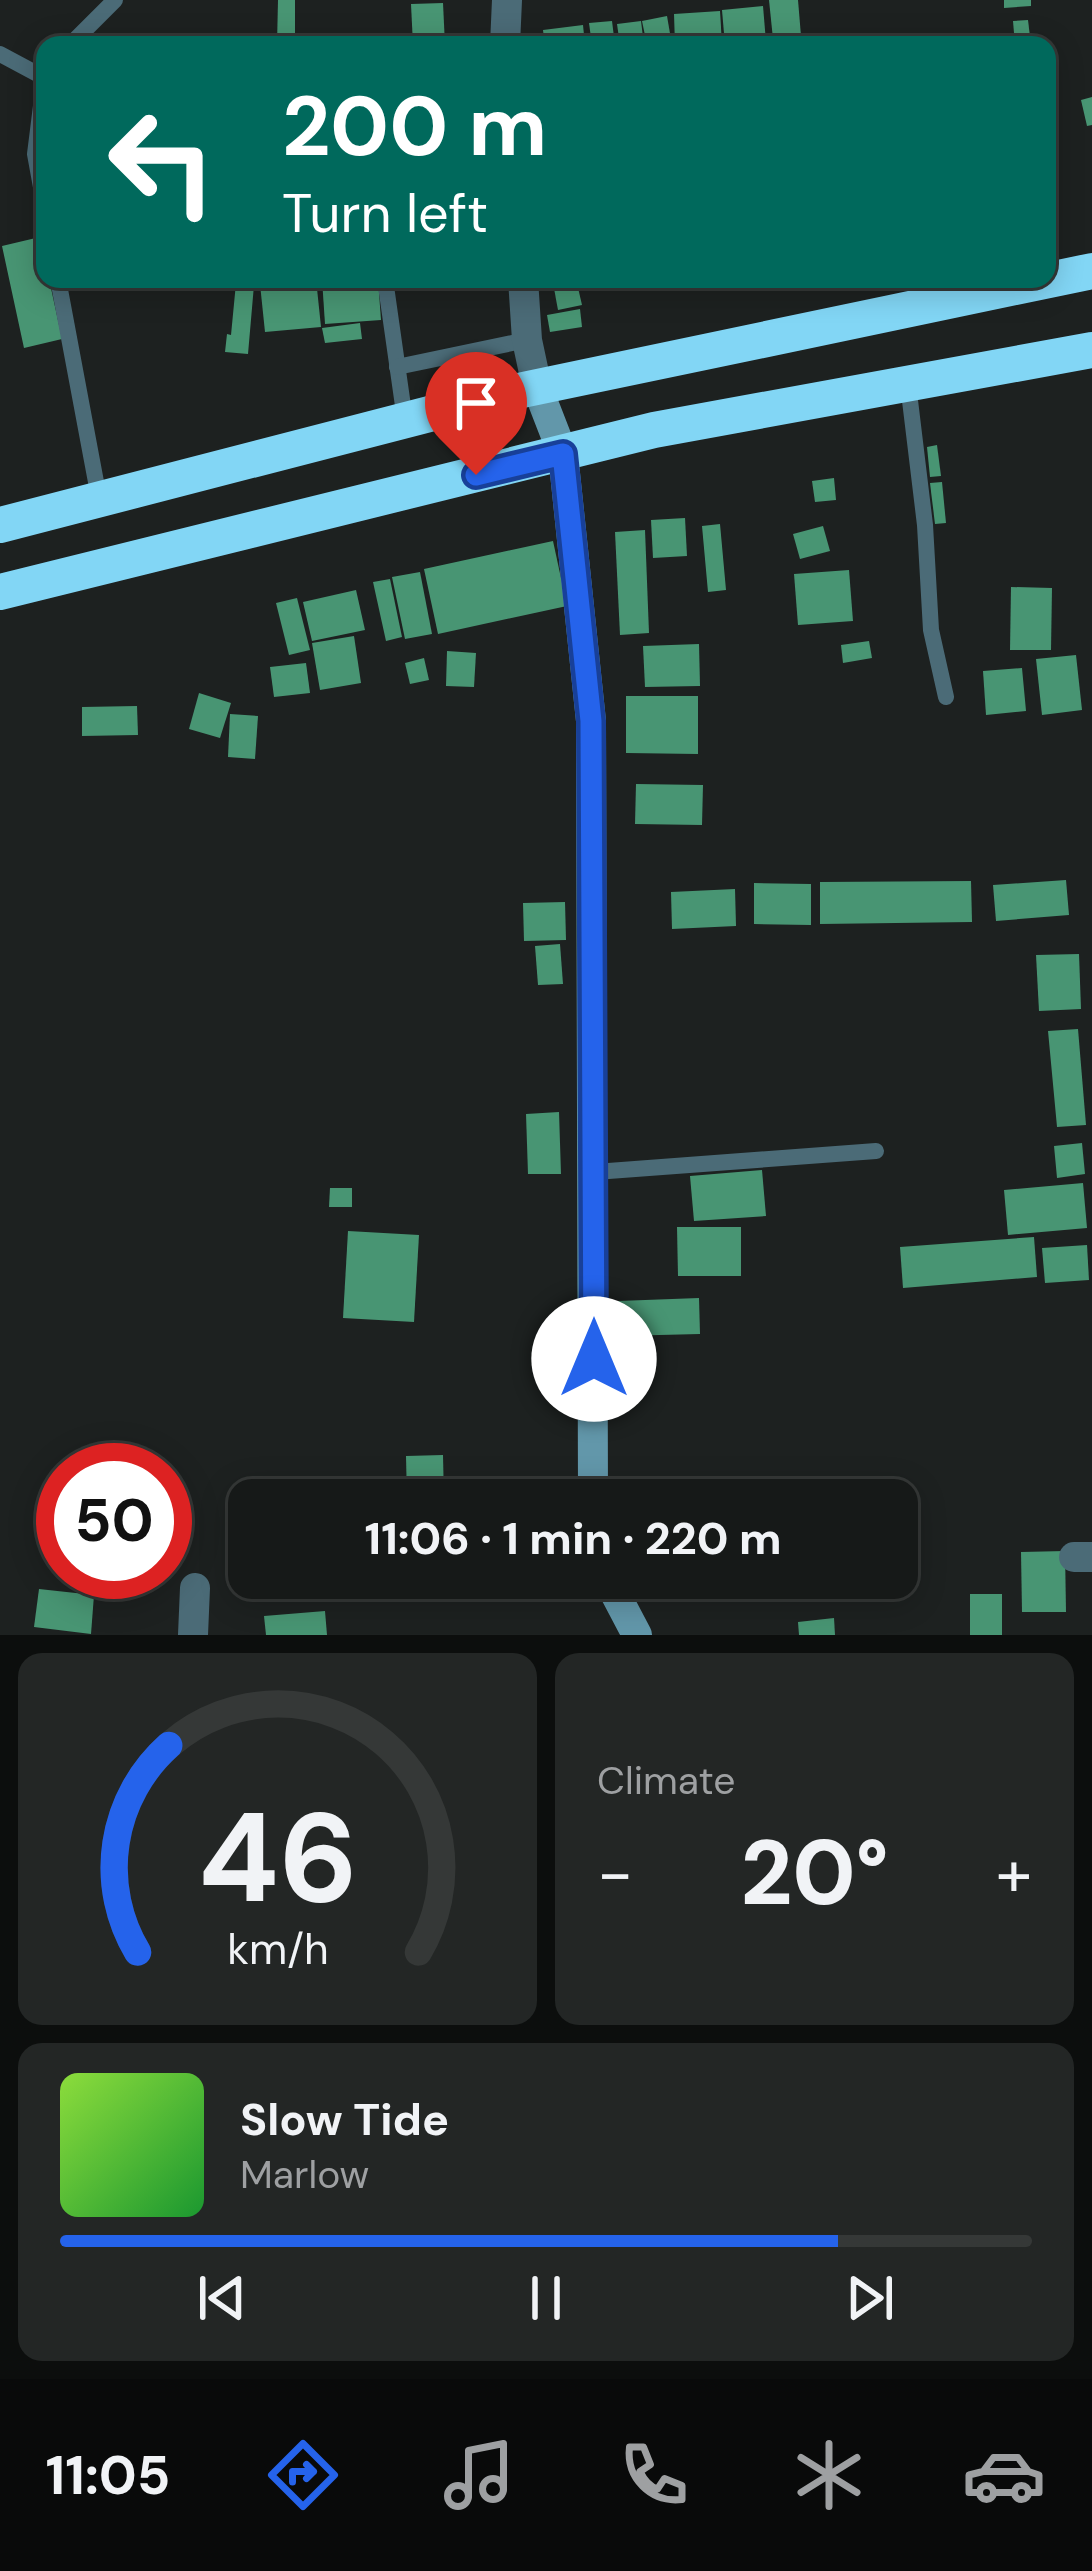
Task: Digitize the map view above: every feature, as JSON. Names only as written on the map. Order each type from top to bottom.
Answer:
[{"type":"highway","points":[[1056,279],[1092,271]]},
{"type":"highway","points":[[0,525],[537,387],[1011,288]]},
{"type":"highway","points":[[0,592],[654,430],[1092,350]]},
{"type":"main road","points":[[537,387],[563,454],[591,721],[596,1172],[593,1479]]},
{"type":"main road","points":[[619,1599],[637,1635]]},
{"type":"street","points":[[505,36],[507,0]]},
{"type":"street","points":[[524,288],[527,340],[537,387]]},
{"type":"street","points":[[193,1635],[195,1588]]},
{"type":"lane","points":[[79,36],[115,0]]},
{"type":"lane","points":[[0,54],[36,71]]},
{"type":"lane","points":[[60,288],[99,499]]},
{"type":"lane","points":[[386,288],[405,420]]},
{"type":"lane","points":[[397,367],[527,340]]},
{"type":"lane","points":[[908,384],[926,525],[931,630],[946,697]]},
{"type":"lane","points":[[596,1172],[875,1151]]},
{"type":"building","points":[[278,0],[295,0],[295,36],[277,36]]},
{"type":"building","points":[[769,0],[798,0],[801,36],[773,36]]},
{"type":"building","points":[[1004,0],[1031,0],[1031,6],[1004,8]]},
{"type":"building","points":[[443,3],[445,36],[413,36],[411,4]]},
{"type":"building","points":[[763,6],[766,36],[724,36],[722,10]]},
{"type":"building","points":[[720,11],[722,36],[675,36],[674,14]]},
{"type":"building","points":[[667,16],[670,36],[645,36],[642,21]]},
{"type":"building","points":[[1028,20],[1030,36],[1014,36],[1013,21]]},
{"type":"building","points":[[612,21],[614,36],[591,36],[589,23]]},
{"type":"building","points":[[641,21],[643,36],[619,36],[617,24]]},
{"type":"building","points":[[583,25],[584,36],[544,36],[543,30]]},
{"type":"building","points":[[1092,97],[1092,125],[1087,126],[1081,100]]},
{"type":"building","points":[[36,238],[36,288],[51,288],[62,339],[24,348],[2,246]]},
{"type":"building","points":[[236,288],[254,288],[248,354],[225,352],[227,334],[231,335]]},
{"type":"building","points":[[260,288],[317,288],[321,327],[265,332]]},
{"type":"building","points":[[323,288],[379,288],[381,320],[325,324]]},
{"type":"building","points":[[554,288],[578,288],[582,305],[558,310]]},
{"type":"building","points":[[580,309],[582,327],[550,332],[547,315]]},
{"type":"building","points":[[360,323],[362,339],[325,343],[322,328]]},
{"type":"building","points":[[937,445],[941,476],[930,477],[927,447]]},
{"type":"building","points":[[834,478],[836,500],[815,502],[812,481]]},
{"type":"building","points":[[942,482],[946,523],[935,524],[930,483]]},
{"type":"building","points":[[685,518],[687,556],[653,558],[651,520]]},
{"type":"building","points":[[720,524],[726,590],[708,592],[702,526]]},
{"type":"building","points":[[823,526],[830,551],[800,559],[793,534]]},
{"type":"building","points":[[645,530],[649,633],[620,635],[615,532]]},
{"type":"building","points":[[553,541],[567,606],[438,634],[424,569]]},
{"type":"building","points":[[849,570],[853,621],[798,625],[794,574]]},
{"type":"building","points":[[420,572],[432,634],[405,639],[392,577]]},
{"type":"building","points":[[390,579],[402,637],[386,641],[373,582]]},
{"type":"building","points":[[1011,587],[1052,588],[1051,650],[1010,650]]},
{"type":"building","points":[[356,590],[365,630],[312,641],[303,602]]},
{"type":"building","points":[[297,598],[310,650],[289,655],[276,603]]},
{"type":"building","points":[[354,636],[361,683],[320,690],[312,643]]},
{"type":"building","points":[[869,641],[872,658],[843,663],[841,645]]},
{"type":"building","points":[[699,644],[700,686],[645,687],[643,646]]},
{"type":"building","points":[[447,651],[476,653],[474,687],[446,686]]},
{"type":"building","points":[[1076,655],[1082,710],[1042,715],[1036,659]]},
{"type":"building","points":[[424,658],[429,680],[410,684],[405,663]]},
{"type":"building","points":[[306,663],[310,693],[274,697],[270,667]]},
{"type":"building","points":[[1022,668],[1026,711],[986,715],[983,671]]},
{"type":"building","points":[[199,693],[231,703],[220,738],[189,729]]},
{"type":"building","points":[[626,696],[698,696],[698,754],[626,753]]},
{"type":"building","points":[[137,706],[138,735],[82,736],[82,707]]},
{"type":"building","points":[[230,714],[258,716],[255,759],[228,757]]},
{"type":"building","points":[[636,784],[703,785],[702,825],[635,824]]},
{"type":"building","points":[[1066,880],[1069,915],[996,921],[993,885]]},
{"type":"building","points":[[971,881],[972,922],[820,924],[820,882]]},
{"type":"building","points":[[754,883],[811,884],[811,925],[754,924]]},
{"type":"building","points":[[735,889],[736,926],[672,929],[671,892]]},
{"type":"building","points":[[565,902],[566,940],[524,941],[523,903]]},
{"type":"building","points":[[560,944],[563,984],[538,985],[535,946]]},
{"type":"building","points":[[1079,954],[1081,1009],[1039,1011],[1036,955]]},
{"type":"building","points":[[1078,1029],[1086,1125],[1057,1127],[1048,1031]]},
{"type":"building","points":[[559,1112],[561,1174],[528,1174],[526,1114]]},
{"type":"building","points":[[1082,1143],[1085,1174],[1057,1178],[1054,1146]]},
{"type":"building","points":[[762,1170],[766,1216],[694,1221],[690,1176]]},
{"type":"building","points":[[1083,1183],[1087,1228],[1008,1235],[1004,1190]]},
{"type":"building","points":[[330,1188],[352,1188],[352,1207],[329,1207]]},
{"type":"building","points":[[677,1227],[741,1227],[741,1276],[678,1276]]},
{"type":"building","points":[[348,1231],[419,1235],[414,1322],[343,1318]]},
{"type":"building","points":[[1034,1237],[1037,1277],[903,1288],[900,1247]]},
{"type":"building","points":[[1087,1245],[1089,1280],[1045,1283],[1042,1248]]},
{"type":"building","points":[[699,1298],[700,1334],[619,1336],[618,1301]]},
{"type":"building","points":[[443,1455],[444,1479],[407,1479],[406,1456]]},
{"type":"building","points":[[1065,1551],[1066,1612],[1022,1612],[1021,1552]]},
{"type":"building","points":[[970,1594],[1002,1594],[1002,1635],[970,1635]]},
{"type":"building","points":[[38,1599],[94,1599],[91,1634],[34,1627]]},
{"type":"building","points":[[325,1611],[327,1635],[266,1635],[264,1616]]},
{"type":"building","points":[[834,1618],[835,1635],[799,1635],[798,1622]]},
{"type":"route","points":[[476,475],[563,454],[591,721],[594,1359]]}]
